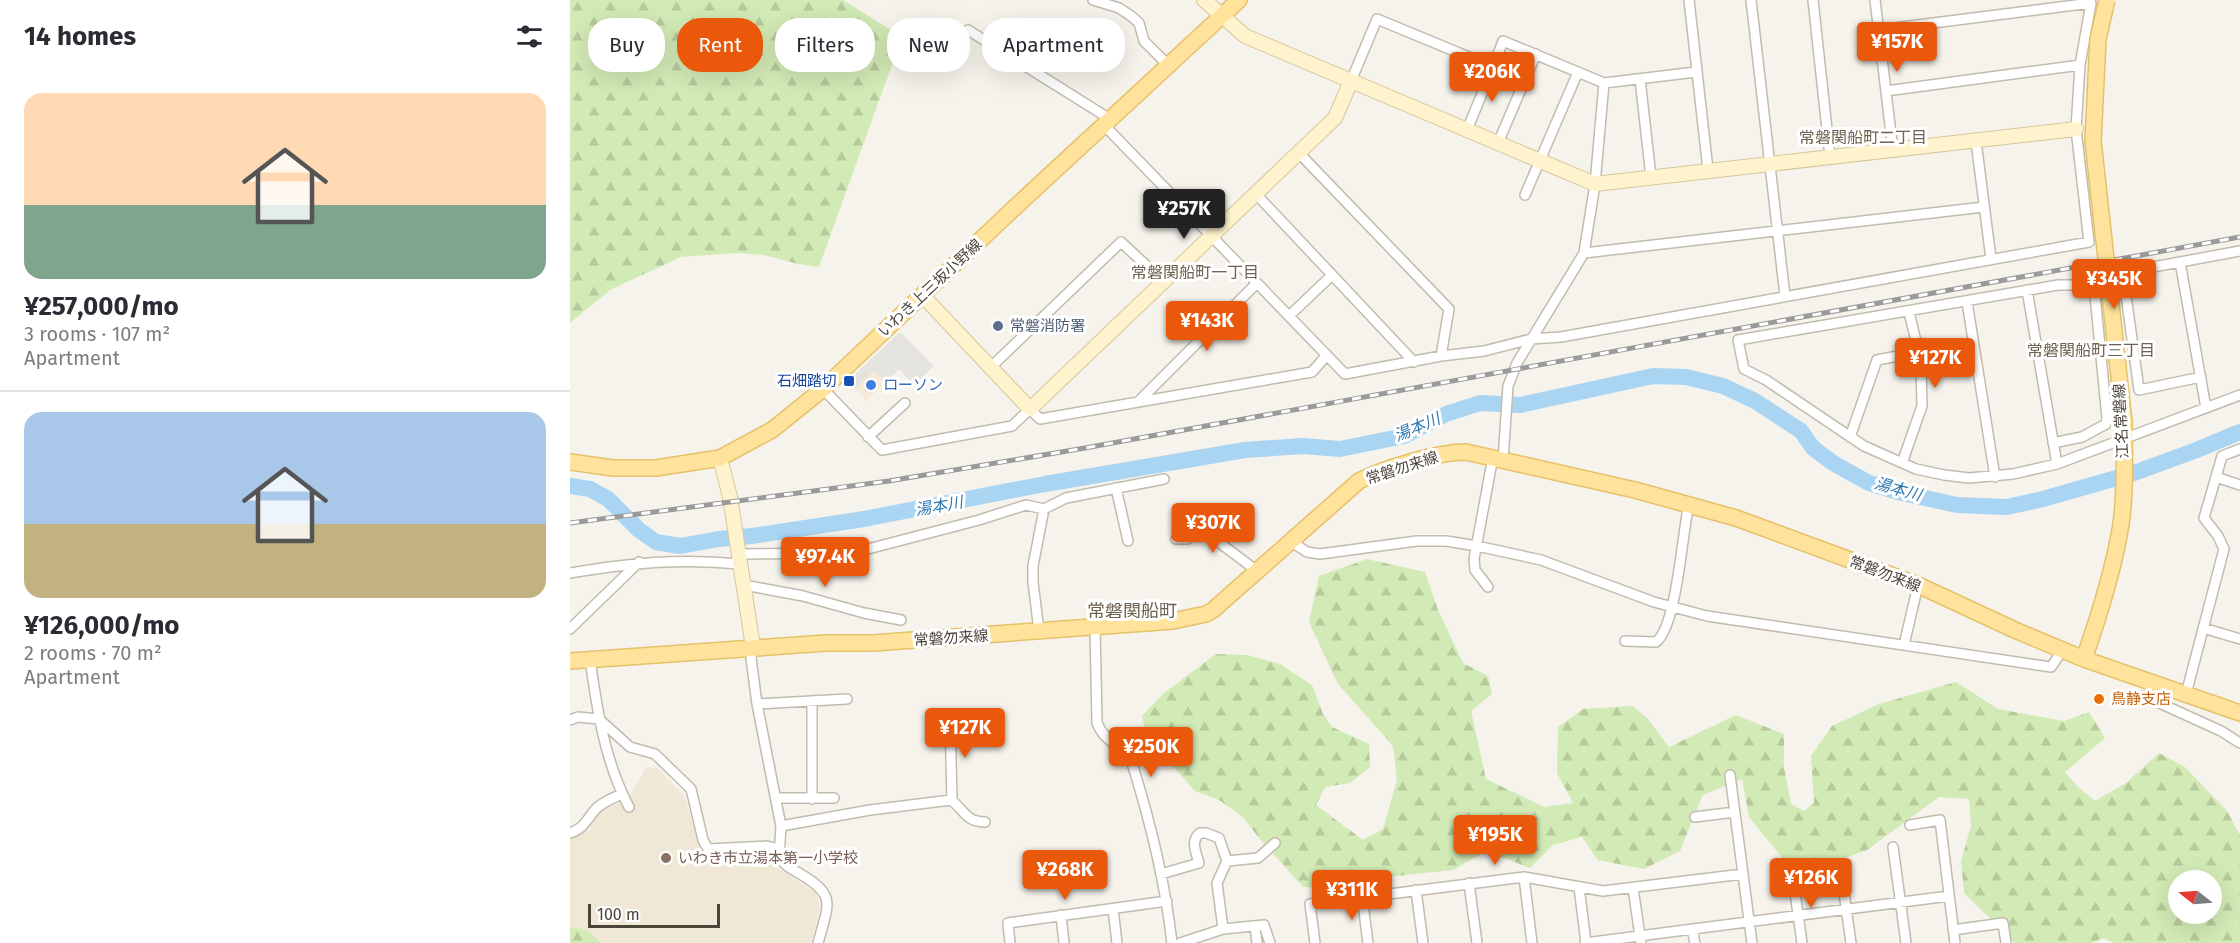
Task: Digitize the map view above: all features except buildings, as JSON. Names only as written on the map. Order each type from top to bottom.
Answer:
[{"type":"main road","name":"いわき上三坂小野線","points":[[570,462],[634,469],[720,458],[772,430],[823,389],[1239,0]]},
{"type":"main road","name":"江名常磐線","points":[[2084,659],[2113,559],[2121,524],[2124,487],[2124,422],[2093,141],[2098,39],[2107,0]]},
{"type":"main road","name":"常磐勿来線","points":[[570,661],[753,647],[873,643],[1095,627],[1173,621],[1206,614],[1346,492],[1371,475],[1445,453],[1466,452],[1689,504],[1736,518],[1918,585],[2017,632],[2084,659],[2240,713]]},
{"type":"street","points":[[1094,0],[1119,8],[1131,16],[1139,24],[1144,41],[1168,65]]},
{"type":"street","points":[[1204,0],[1245,36],[1595,184],[2076,129]]},
{"type":"street","points":[[1689,0],[1708,170]]},
{"type":"street","points":[[1751,0],[1785,296]]},
{"type":"street","points":[[1813,0],[1830,157]]},
{"type":"street","points":[[1875,0],[1893,150]]},
{"type":"street","points":[[970,31],[1107,122],[1212,236],[1345,374],[1441,356],[1484,351],[1531,339],[1561,337],[2089,242],[2076,129],[2080,65],[2091,3],[1878,30]]},
{"type":"street","points":[[823,389],[882,450],[1012,426],[1335,118],[1377,19],[1492,67]]},
{"type":"street","points":[[1467,130],[1503,40],[1604,83],[1696,72]]},
{"type":"street","points":[[1498,143],[1536,54]]},
{"type":"street","points":[[1886,91],[2080,65]]},
{"type":"street","points":[[1525,195],[1578,72]]},
{"type":"street","points":[[1640,79],[1651,177]]},
{"type":"street","points":[[1488,587],[1475,570],[1474,559],[1506,423],[1508,386],[1514,369],[1531,339],[1584,253],[1595,184],[1604,83]]},
{"type":"street","points":[[1976,141],[1991,258]]},
{"type":"street","points":[[1299,153],[1449,309],[1441,356]]},
{"type":"street","points":[[1256,194],[1414,362]]},
{"type":"street","points":[[1584,253],[1984,207]]},
{"type":"street","points":[[990,367],[1121,242],[1164,282]]},
{"type":"street","points":[[2240,251],[2153,267],[2124,280],[2094,285],[2058,285],[1738,340],[1744,369],[1785,392],[1864,446],[1902,463],[1944,475],[1969,478],[1995,477],[2056,464],[2124,443],[2240,395]]},
{"type":"street","points":[[2180,262],[2206,408]]},
{"type":"street","points":[[1289,316],[1332,275]]},
{"type":"street","points":[[2124,280],[2139,390],[2201,377]]},
{"type":"street","points":[[1137,402],[1257,283]]},
{"type":"street","points":[[2053,443],[2082,437],[2106,424],[2094,285]]},
{"type":"street","points":[[2027,290],[2056,464]]},
{"type":"street","points":[[922,296],[1040,419],[1312,372],[1327,355]]},
{"type":"street","points":[[1966,302],[1995,477]]},
{"type":"street","points":[[1902,463],[1922,406],[1919,352],[1909,312]]},
{"type":"street","points":[[1850,437],[1877,360],[1919,352]]},
{"type":"street","points":[[868,436],[905,403]]},
{"type":"street","points":[[2186,715],[2203,628],[2224,549],[2218,536],[2204,518],[2222,456],[2240,449]]},
{"type":"street","points":[[720,458],[726,478],[744,585],[753,647],[751,658],[757,704],[777,798],[781,826],[778,849],[781,861],[822,888],[826,895],[827,905],[818,943]]},
{"type":"street","points":[[2216,477],[2240,485]]},
{"type":"street","points":[[570,573],[639,562],[864,550],[979,520],[1026,505],[1044,509],[1066,498],[1164,478]]},
{"type":"street","points":[[1116,488],[1128,541]]},
{"type":"street","points":[[1625,641],[1656,642],[1659,640],[1672,608],[1689,504]]},
{"type":"street","points":[[1039,631],[1032,582],[1044,509]]},
{"type":"street","points":[[1176,539],[1187,539],[1189,528],[1200,528],[1257,571]]},
{"type":"street","points":[[1290,541],[1307,552],[1320,554],[1417,541],[1446,541],[1541,560],[1672,608],[1735,621],[2050,668],[2063,650]]},
{"type":"street","points":[[570,629],[639,562]]},
{"type":"street","points":[[744,585],[802,596],[864,613],[901,620]]},
{"type":"street","points":[[1904,645],[1918,585]]},
{"type":"street","points":[[1095,627],[1097,723],[1107,739],[1127,754],[1131,760],[1146,807],[1167,901],[1172,943]]},
{"type":"street","points":[[2203,628],[2240,639]]},
{"type":"street","points":[[590,659],[599,719],[622,794],[629,807]]},
{"type":"street","points":[[2144,696],[2240,743]]},
{"type":"street","points":[[757,704],[847,699]]},
{"type":"street","points":[[812,702],[813,799]]},
{"type":"street","points":[[570,720],[578,717],[599,719],[630,747],[655,754],[691,789],[703,840],[708,849],[767,846],[778,849]]},
{"type":"street","points":[[950,718],[952,801],[973,822],[985,822]]},
{"type":"street","points":[[1730,775],[1752,943]]},
{"type":"street","points":[[570,833],[580,830],[594,811],[605,802],[622,794]]},
{"type":"street","points":[[777,798],[834,798]]},
{"type":"street","points":[[781,826],[870,810],[952,801]]},
{"type":"street","points":[[1695,818],[1735,812]]},
{"type":"street","points":[[1910,825],[1940,820],[1955,943]]},
{"type":"street","points":[[1161,874],[1199,863],[1194,844],[1200,833],[1219,838],[1227,861],[1217,883],[1223,929]]},
{"type":"street","points":[[1227,861],[1258,858],[1275,843]]},
{"type":"street","points":[[1893,847],[1906,943]]},
{"type":"street","points":[[1841,871],[1851,943]]},
{"type":"street","points":[[1315,943],[1310,903],[1524,877],[1603,891],[1743,874]]},
{"type":"street","points":[[1524,877],[1532,943]]},
{"type":"street","points":[[1793,878],[1802,943]]},
{"type":"street","points":[[1469,883],[1477,943]]},
{"type":"street","points":[[1579,887],[1586,943],[1641,939],[1692,929],[1949,896]]},
{"type":"street","points":[[1633,888],[1641,939]]},
{"type":"street","points":[[1416,890],[1423,943]]},
{"type":"street","points":[[1362,896],[1368,943]]},
{"type":"street","points":[[1010,943],[1008,923],[1167,901]]},
{"type":"street","points":[[1113,909],[1117,943]]},
{"type":"street","points":[[1061,915],[1064,943]]},
{"type":"street","points":[[1953,930],[2003,923],[2006,943]]},
{"type":"street","points":[[1180,943],[1223,929],[1264,925],[1270,943]]},
{"type":"street","points":[[1255,926],[1257,943]]},
{"type":"street","points":[[1692,929],[1695,943]]},
{"type":"shaded area","points":[[900,332],[934,366],[914,385],[899,369],[866,401],[848,381]]},
{"type":"shaded area","points":[[900,332],[934,366],[914,385],[899,369],[885,382],[874,371],[855,389],[848,381]]},
{"type":"shaded area","name":"いわき市立湯本第一小学校","points":[[646,767],[657,768],[684,796],[698,840],[707,853],[756,854],[816,893],[820,907],[811,943],[570,943],[570,838],[590,830],[598,812],[622,802],[631,794]]},
{"type":"green space","points":[[570,0],[843,0],[872,18],[775,18],[775,72],[875,72],[875,20],[887,28],[887,72],[889,72],[819,267],[764,255],[738,253],[681,257],[610,290],[570,323]]},
{"type":"green space","points":[[1367,559],[1425,572],[1438,610],[1463,663],[1488,676],[1492,694],[1471,711],[1486,779],[1544,807],[1573,803],[1557,773],[1558,727],[1583,709],[1633,706],[1647,718],[1669,747],[1736,715],[1784,734],[1784,767],[1791,804],[1804,811],[1814,803],[1811,756],[1832,726],[1879,704],[1956,682],[1998,709],[2064,721],[2089,712],[2105,738],[2065,772],[2095,801],[2126,783],[2159,753],[2185,767],[2227,811],[2240,835],[2240,943],[2114,943],[2103,938],[2092,943],[2015,943],[1964,893],[1961,861],[1971,826],[1969,799],[1939,797],[1867,850],[1811,870],[1784,860],[1749,817],[1742,779],[1703,795],[1680,851],[1644,869],[1598,860],[1582,837],[1553,845],[1530,868],[1486,851],[1453,870],[1350,881],[1332,872],[1325,888],[1303,887],[1242,816],[1219,800],[1195,791],[1147,737],[1142,716],[1164,693],[1216,654],[1247,655],[1280,664],[1312,685],[1323,714],[1332,727],[1369,744],[1370,767],[1350,783],[1325,787],[1316,805],[1363,840],[1383,829],[1397,780],[1393,746],[1338,684],[1309,622],[1319,576]]},
{"type":"green space","points":[[570,927],[587,930],[601,943],[570,943]]},
{"type":"waterway","name":"湯本川","points":[[570,486],[590,489],[608,499],[639,530],[656,542],[680,546],[864,519],[1045,484],[1245,450],[1303,446],[1340,449],[1404,436],[1446,414],[1480,403],[1520,405],[1653,376],[1686,377],[1723,386],[1755,401],[1801,431],[1813,448],[1833,463],[1869,483],[1957,505],[2007,507],[2043,499],[2134,473],[2240,432]]},
{"type":"railway","points":[[570,523],[889,481],[1085,448],[2240,237]]},
{"type":"place","name":"常磐消防署","points":[[998,326]]},
{"type":"place","name":"石畑踏切","points":[[849,381]]},
{"type":"place","name":"ローソン","points":[[871,385]]},
{"type":"place","name":"鳥静支店","points":[[2099,699]]},
{"type":"place","name":"いわき市立湯本第一小学校","points":[[666,858]]},
{"type":"district","name":"常磐関船町二丁目","points":[[1863,137]]},
{"type":"district","name":"常磐関船町一丁目","points":[[1195,272]]},
{"type":"district","name":"常磐関船町三丁目","points":[[2091,350]]},
{"type":"district","name":"常磐関船町","points":[[1132,611]]}]
